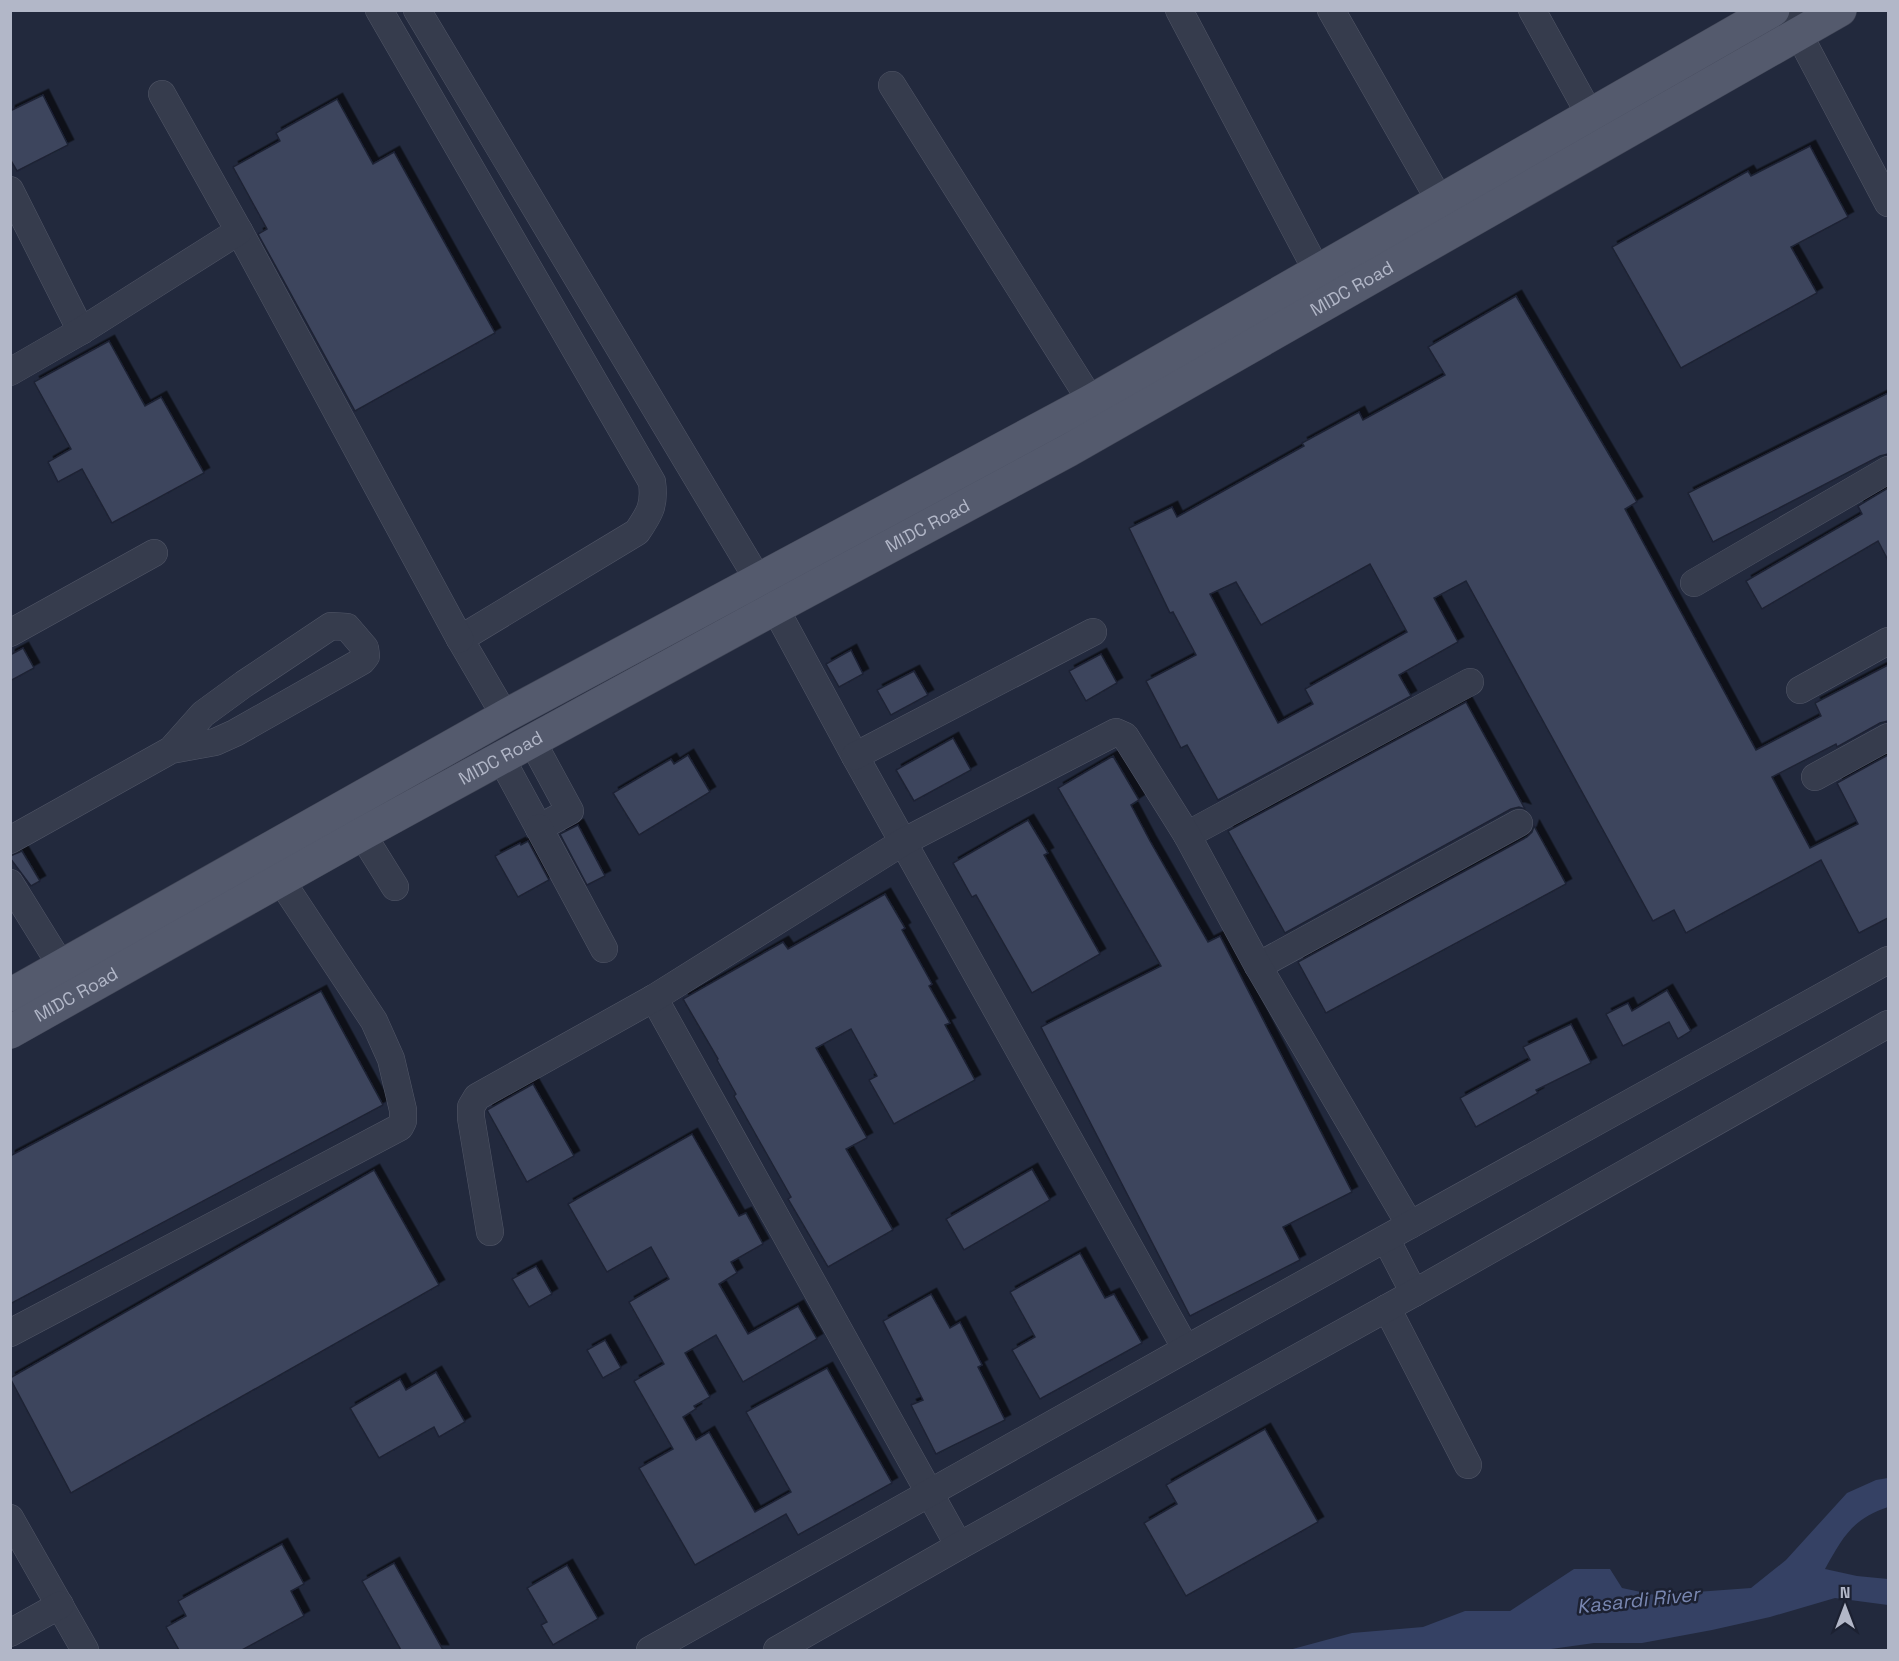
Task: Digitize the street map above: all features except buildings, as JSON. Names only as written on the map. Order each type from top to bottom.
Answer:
[{"type":"main road","name":"MIDC Road","points":[[10,995],[505,716],[1091,401],[1773,10]]},
{"type":"main road","name":"MIDC Road","points":[[10,1032],[280,879],[1069,450],[1793,22],[1840,10]]},
{"type":"street","points":[[379,10],[652,482],[654,499],[649,514],[637,532],[460,639]]},
{"type":"street","points":[[417,10],[759,580],[1186,1349]]},
{"type":"street","points":[[1179,10],[1317,271]]},
{"type":"street","points":[[1331,10],[1440,201]]},
{"type":"street","points":[[1532,10],[1590,115]]},
{"type":"street","points":[[1793,22],[1888,203]]},
{"type":"street","points":[[892,86],[1091,401]]},
{"type":"street","points":[[162,94],[239,231],[460,639],[505,716]]},
{"type":"street","points":[[10,190],[81,331]]},
{"type":"street","points":[[10,372],[81,331],[239,231]]},
{"type":"street","points":[[1694,583],[1888,470]]},
{"type":"street","points":[[10,633],[154,554]]},
{"type":"street","points":[[10,840],[171,750],[215,741],[235,733],[362,661],[366,657],[365,648],[346,627],[331,626],[203,714],[171,750]]},
{"type":"street","points":[[855,756],[1093,632]]},
{"type":"street","points":[[1800,690],[1888,641]]},
{"type":"street","points":[[1186,835],[1470,682]]},
{"type":"street","points":[[490,1232],[471,1118],[471,1107],[477,1097],[654,998],[903,842],[1116,732],[1125,736],[1186,835],[1258,966],[1410,1225]]},
{"type":"street","points":[[1815,777],[1888,737]]},
{"type":"street","points":[[532,741],[570,811],[538,828]]},
{"type":"street","points":[[501,758],[604,949]]},
{"type":"street","points":[[1258,966],[1519,823]]},
{"type":"street","points":[[362,834],[395,887]]},
{"type":"street","points":[[10,1333],[400,1127],[403,1121],[403,1110],[396,1079],[391,1059],[374,1021],[280,879]]},
{"type":"street","points":[[10,883],[62,967]]},
{"type":"street","points":[[650,1650],[1186,1349],[1888,960]]},
{"type":"street","points":[[654,998],[959,1546]]},
{"type":"street","points":[[777,1650],[1888,1024]]},
{"type":"street","points":[[1386,1239],[1414,1293]]},
{"type":"street","points":[[1387,1308],[1468,1465]]},
{"type":"street","points":[[10,1518],[85,1650]]},
{"type":"street","points":[[10,1633],[60,1605]]},
{"type":"water","name":"Kasardi River","points":[[1888,1478],[1888,1507],[1857,1523],[1843,1538],[1825,1569],[1857,1576],[1888,1579],[1888,1605],[1835,1598],[1770,1617],[1642,1643],[1594,1643],[1544,1650],[1289,1650],[1352,1633],[1423,1627],[1465,1611],[1510,1611],[1574,1569],[1610,1569],[1622,1588],[1655,1595],[1751,1588],[1786,1560],[1847,1493],[1876,1480]]}]
